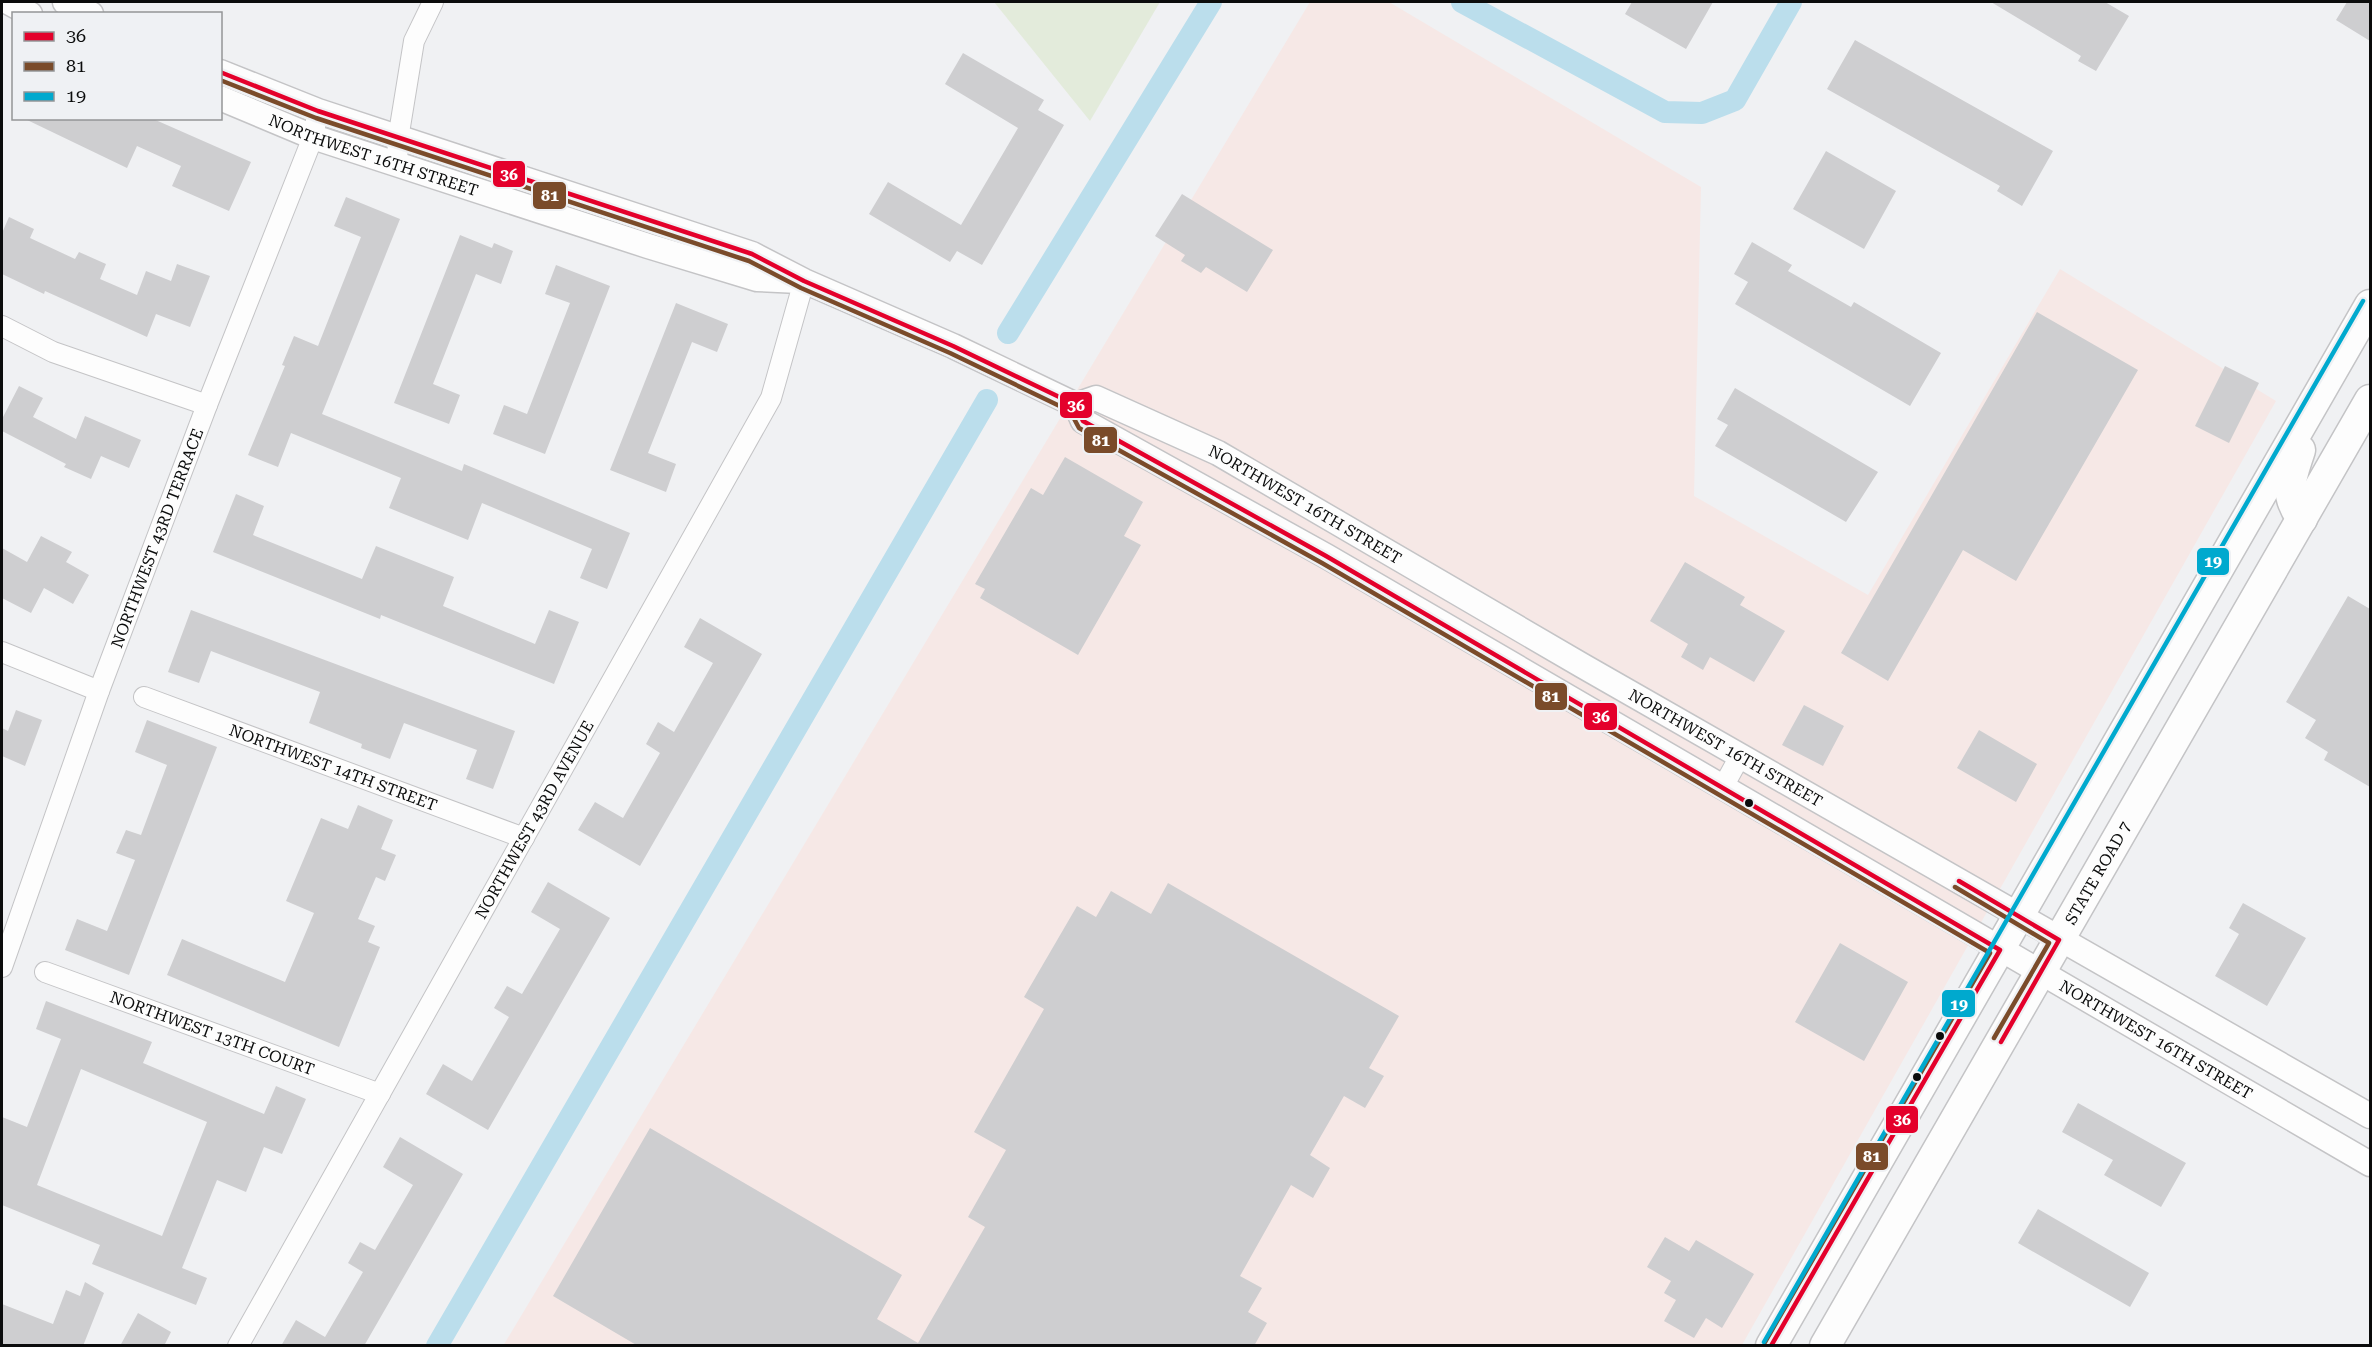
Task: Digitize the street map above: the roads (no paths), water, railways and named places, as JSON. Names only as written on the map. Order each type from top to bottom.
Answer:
[{"type":"main road","points":[[1771,1346],[2370,305]]},
{"type":"main road","name":"STATE ROAD 7","points":[[1825,1346],[2370,400]]},
{"type":"main road","points":[[2302,519],[2292,505],[2289,486],[2315,401]]},
{"type":"street","points":[[8,2],[26,12]]},
{"type":"street","points":[[65,2],[87,12]]},
{"type":"street","points":[[397,164],[398,139],[414,41],[433,2]]},
{"type":"street","name":"NORTHWEST 16TH STREET","points":[[222,73],[318,111],[398,139],[565,191],[752,254],[804,281],[953,346],[1076,405],[1083,421],[1335,562],[2370,1164]]},
{"type":"street","name":"NORTHWEST 16TH STREET","points":[[222,99],[313,137],[507,201],[757,279],[804,281]]},
{"type":"street","name":"NORTHWEST 43RD TERRACE","points":[[2,967],[99,691],[207,405],[313,137],[318,111]]},
{"type":"street","name":"NORTHWEST 43RD AVENUE","points":[[238,1346],[771,398],[804,281]]},
{"type":"street","points":[[2,326],[53,352],[207,405]]},
{"type":"street","name":"NORTHWEST 16TH STREET","points":[[1076,405],[1096,398],[1218,453],[1620,687],[2370,1116]]},
{"type":"street","points":[[2,652],[99,691]]},
{"type":"street","points":[[1603,718],[1620,687]]},
{"type":"street","name":"NORTHWEST 14TH STREET","points":[[144,697],[524,838]]},
{"type":"street","points":[[1723,787],[1740,756]]},
{"type":"street","name":"NORTHWEST 13TH COURT","points":[[45,972],[380,1094]]},
{"type":"waterway","points":[[1008,333],[1211,2]]},
{"type":"waterway","points":[[1462,2],[1665,112],[1702,113],[1735,100],[1791,2]]},
{"type":"waterway","points":[[437,1346],[987,400]]}]
